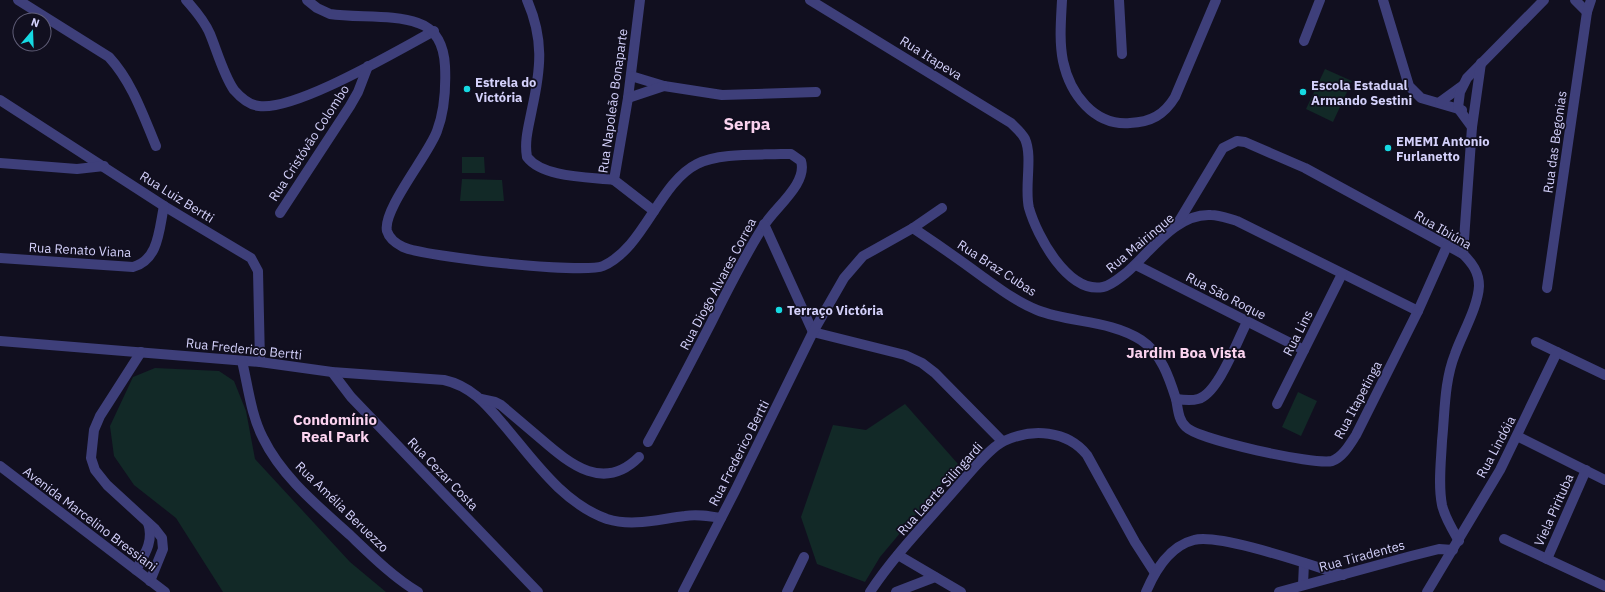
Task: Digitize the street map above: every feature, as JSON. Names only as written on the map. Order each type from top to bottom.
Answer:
[{"type":"street","points":[[18,0],[109,57],[120,68],[130,86],[156,146]]},
{"type":"street","points":[[186,0],[195,10],[209,32],[233,89],[242,99],[251,104],[260,106],[275,105],[299,98],[368,66],[434,31]]},
{"type":"street","points":[[307,0],[317,8],[330,14],[407,20],[425,25],[434,31],[440,43],[445,58],[446,80],[443,113],[437,133],[389,214],[387,224],[388,232],[394,241],[403,247],[453,258],[576,269],[593,269],[613,261],[629,246],[654,211]]},
{"type":"street","points":[[527,0],[535,18],[539,38],[540,56],[526,142],[527,158],[539,168],[551,172],[614,180]]},
{"type":"street","name":"Rua Napoleão Bonaparte","points":[[640,0],[628,98],[614,180],[654,211]]},
{"type":"street","name":"Rua Itapeva","points":[[810,0],[1011,123],[1021,133],[1027,149]]},
{"type":"street","points":[[1062,0],[1060,37],[1063,61],[1074,90],[1085,107],[1094,115],[1104,121],[1124,124],[1143,122],[1156,117],[1168,108],[1175,97],[1216,0]]},
{"type":"street","points":[[1119,0],[1122,54]]},
{"type":"street","points":[[1304,41],[1320,0]]},
{"type":"street","points":[[1383,0],[1409,86],[1421,98],[1474,111]]},
{"type":"street","points":[[1472,127],[1458,108],[1458,99],[1462,86],[1471,72],[1544,0]]},
{"type":"street","name":"Rua das Begonias","points":[[1547,288],[1582,5],[1591,0]]},
{"type":"street","points":[[1463,254],[1472,127],[1481,63]]},
{"type":"street","name":"Rua Cristóvão Colombo","points":[[280,213],[350,106],[358,92],[368,66]]},
{"type":"street","points":[[631,76],[664,86],[722,95],[816,92]]},
{"type":"street","points":[[628,98],[664,86]]},
{"type":"street","points":[[1440,102],[1462,86]]},
{"type":"street","points":[[1462,86],[1476,90]]},
{"type":"street","name":"Rua Luiz Bertti","points":[[0,100],[164,206],[246,254],[255,263],[258,271],[260,362]]},
{"type":"street","name":"Rua Ibiúna","points":[[1176,226],[1223,148],[1236,141],[1260,147],[1305,168],[1463,254],[1472,263],[1478,274],[1479,286],[1475,302],[1454,356],[1448,380],[1445,398],[1440,485],[1442,505],[1447,520],[1459,541]]},
{"type":"street","name":"Rua Mairinque","points":[[1027,149],[1026,192],[1030,210],[1042,238],[1059,266],[1068,275],[1082,283],[1093,287],[1111,285],[1136,265],[1176,226],[1196,217],[1210,214],[1237,221],[1418,311]]},
{"type":"street","name":"Rua Diogo Alvares Correa","points":[[648,442],[750,246],[764,224],[790,193],[802,174],[801,161],[797,157],[781,154],[718,158],[698,163],[688,169],[676,182],[654,211]]},
{"type":"street","points":[[0,163],[77,169],[104,166]]},
{"type":"street","name":"Rua Renato Viana","points":[[0,258],[133,267],[143,264],[152,253],[164,206]]},
{"type":"street","name":"Rua Frederico Bertti","points":[[0,341],[260,362],[332,372],[444,380],[467,388],[481,399],[556,485],[571,500],[588,510],[607,519],[624,523],[642,523],[686,515],[721,518],[813,332],[844,278],[863,256],[914,228],[942,208]]},
{"type":"street","points":[[764,224],[813,332],[905,355],[922,363],[936,373],[1002,441],[1021,435],[1038,433],[1056,434],[1078,444],[1087,455],[1135,542],[1155,573]]},
{"type":"street","name":"Rua Braz Cubas","points":[[914,228],[1011,296],[1036,310],[1106,326],[1128,333],[1142,340],[1154,351],[1163,364],[1176,399]]},
{"type":"street","name":"Rua Itapetinga","points":[[1176,399],[1181,420],[1185,426],[1193,432],[1208,438],[1300,459],[1331,461],[1337,458],[1346,450],[1356,434],[1418,311],[1447,246]]},
{"type":"street","name":"Rua São Roque","points":[[1136,265],[1304,350]]},
{"type":"street","name":"Rua Lins","points":[[1277,404],[1342,274]]},
{"type":"street","points":[[1176,399],[1198,399],[1207,394],[1214,386],[1247,322]]},
{"type":"street","points":[[1536,342],[1605,375]]},
{"type":"street","points":[[141,352],[100,416],[94,430],[91,458],[96,470],[106,485],[160,533],[164,544],[161,558],[150,581]]},
{"type":"street","name":"Rua Lindóia","points":[[1427,592],[1459,541],[1517,436],[1557,352]]},
{"type":"street","name":"Rua Amélia Beruezzo","points":[[242,361],[252,406],[262,437],[277,461],[301,489],[378,561],[418,592]]},
{"type":"street","name":"Rua Cezar Costa","points":[[332,372],[351,397],[538,592]]},
{"type":"street","name":"Rua Frederico Bertti","points":[[481,399],[501,405],[558,454],[572,464],[586,470],[598,474],[615,473],[631,465],[639,457]]},
{"type":"street","points":[[1517,436],[1605,480]]},
{"type":"street","name":"Rua Laerte Silingardi","points":[[870,592],[898,555],[980,462],[1002,441]]},
{"type":"street","name":"Avenida Marcelino Bressiani","points":[[0,466],[165,592]]},
{"type":"street","name":"Viela Pirituba","points":[[1547,559],[1586,470]]},
{"type":"street","points":[[683,592],[721,518]]},
{"type":"street","points":[[136,570],[150,544],[151,531],[148,523]]},
{"type":"street","points":[[1504,538],[1605,586]]},
{"type":"street","points":[[1146,592],[1155,573],[1167,557],[1180,546],[1194,540],[1201,539],[1231,543],[1343,575]]},
{"type":"street","name":"Rua Tiradentes","points":[[1279,592],[1432,551],[1453,550]]},
{"type":"street","points":[[898,555],[961,592]]},
{"type":"street","points":[[787,592],[804,557]]},
{"type":"street","points":[[1303,586],[1304,563]]},
{"type":"street","points":[[896,592],[935,577]]},
{"type":"green space","points":[[1325,69],[1352,81],[1333,122],[1306,109]]},
{"type":"green space","points":[[462,157],[484,157],[485,173],[462,173]]},
{"type":"green space","points":[[462,179],[502,180],[504,201],[460,201]]},
{"type":"green space","points":[[155,368],[219,371],[234,381],[246,411],[255,459],[350,562],[386,592],[223,592],[176,518],[134,485],[114,456],[110,426],[133,377]]},
{"type":"green space","points":[[1298,392],[1317,401],[1301,436],[1282,427]]},
{"type":"green space","points":[[905,404],[958,464],[880,557],[865,582],[817,564],[801,517],[833,425],[866,430]]},
{"type":"place","name":"Estrela do Victória","points":[[467,89]]},
{"type":"place","name":"Escola Estadual Armando Sestini","points":[[1303,92]]},
{"type":"place","name":"EMEMI Antonio Furlanetto","points":[[1388,148]]},
{"type":"place","name":"Terraço Victória","points":[[779,310]]},
{"type":"district","name":"Serpa","points":[[747,124]]},
{"type":"district","name":"Jardim Boa Vista","points":[[1186,352]]},
{"type":"district","name":"Condomínio Real Park","points":[[335,428]]}]
